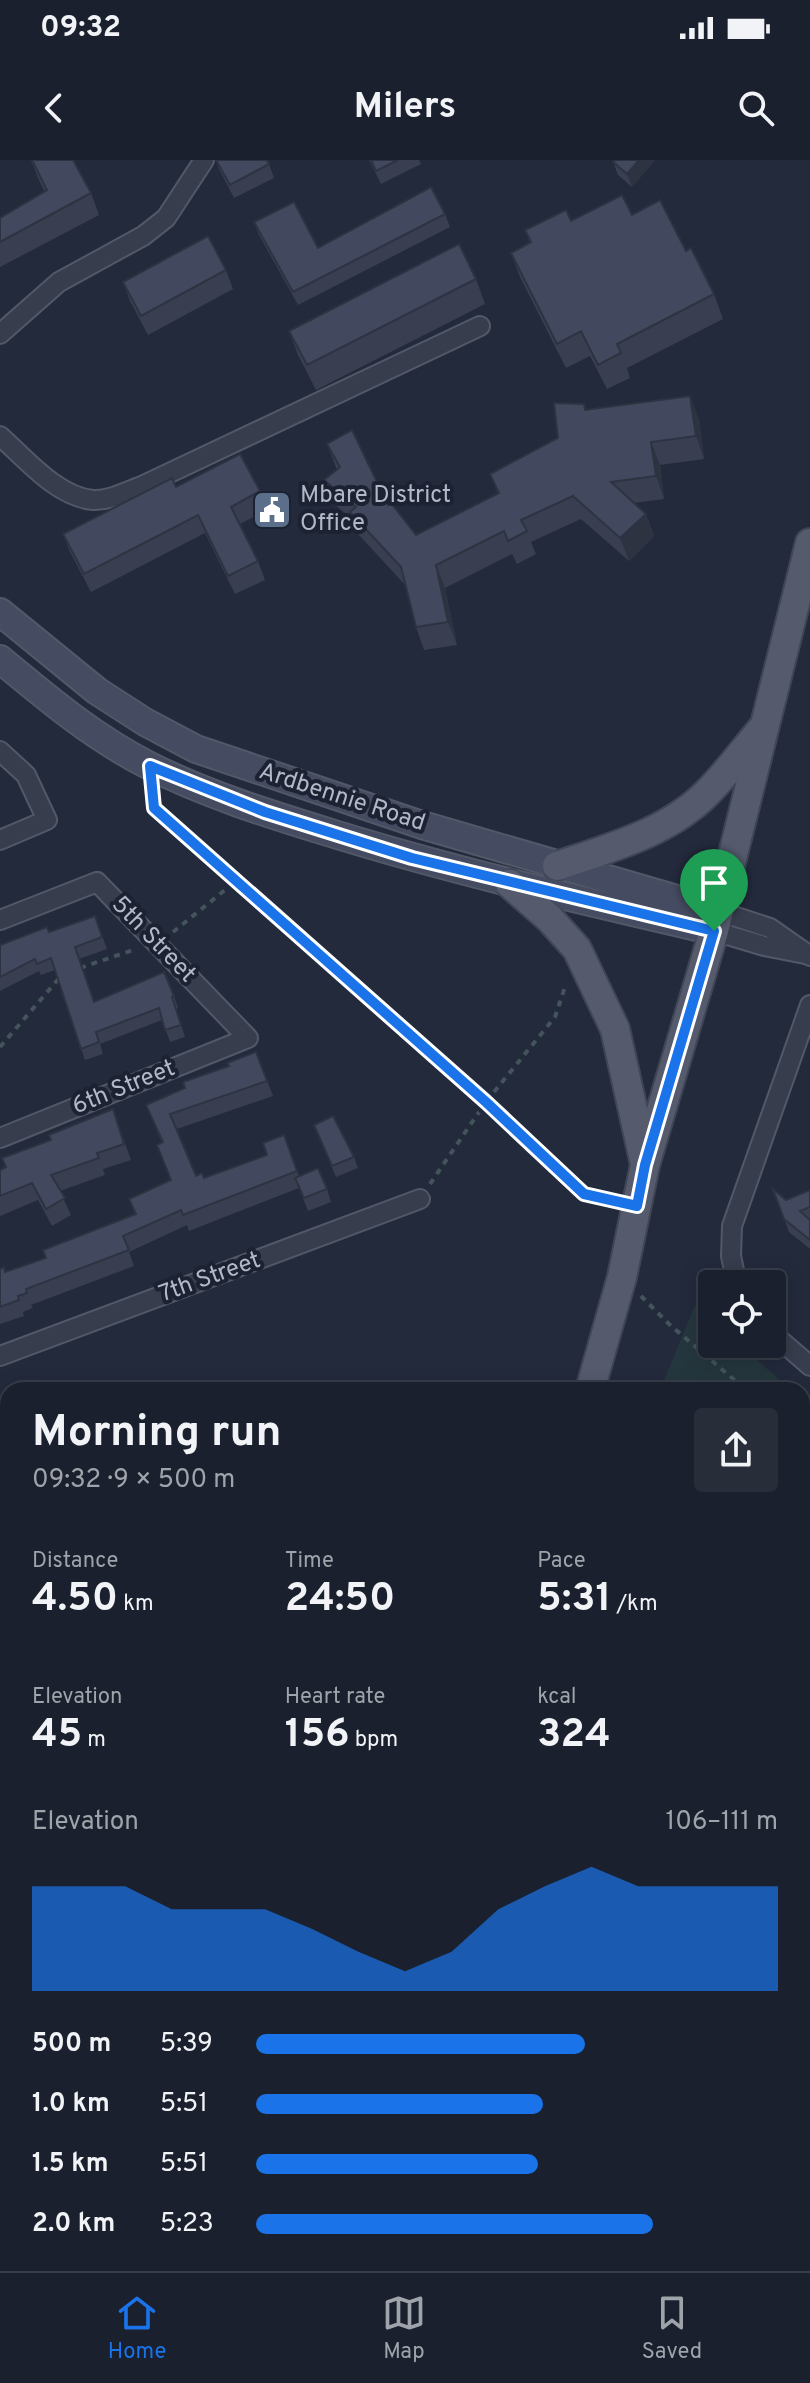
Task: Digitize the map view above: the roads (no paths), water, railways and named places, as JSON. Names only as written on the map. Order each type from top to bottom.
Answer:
[{"type":"main road","points":[[592,1382],[622,1277],[645,1165],[716,921],[810,543]]},
{"type":"main road","name":"Ardbennie Road","points":[[0,612],[97,691],[145,722],[196,749],[716,921]]},
{"type":"main road","name":"Ardbennie Road","points":[[0,659],[85,727],[150,766],[265,812],[412,858],[510,884],[716,921]]},
{"type":"main road","points":[[557,866],[629,842],[676,817],[707,794],[766,724]]},
{"type":"main road","points":[[510,884],[550,919],[577,949],[615,1029],[645,1165]]},
{"type":"street","points":[[0,334],[59,282],[143,236],[166,218],[204,160]]},
{"type":"street","points":[[0,436],[59,487],[93,500],[111,497],[142,486],[480,326]]},
{"type":"street","points":[[0,751],[26,775],[47,820],[0,840]]},
{"type":"street","name":"5th Street","points":[[0,920],[97,882],[248,1038]]},
{"type":"street","points":[[716,921],[764,946],[809,956]]},
{"type":"street","points":[[734,1270],[732,1226],[808,1031],[810,1005]]},
{"type":"street","name":"6th Street","points":[[0,1138],[248,1038]]},
{"type":"street","name":"7th Street","points":[[0,1356],[420,1199]]},
{"type":"street","points":[[786,1345],[810,1366]]},
{"type":"lane","points":[[150,766],[154,808],[486,1102],[584,1194],[637,1206]]},
{"type":"place","name":"Mbare District Office","points":[[272,510]]}]
